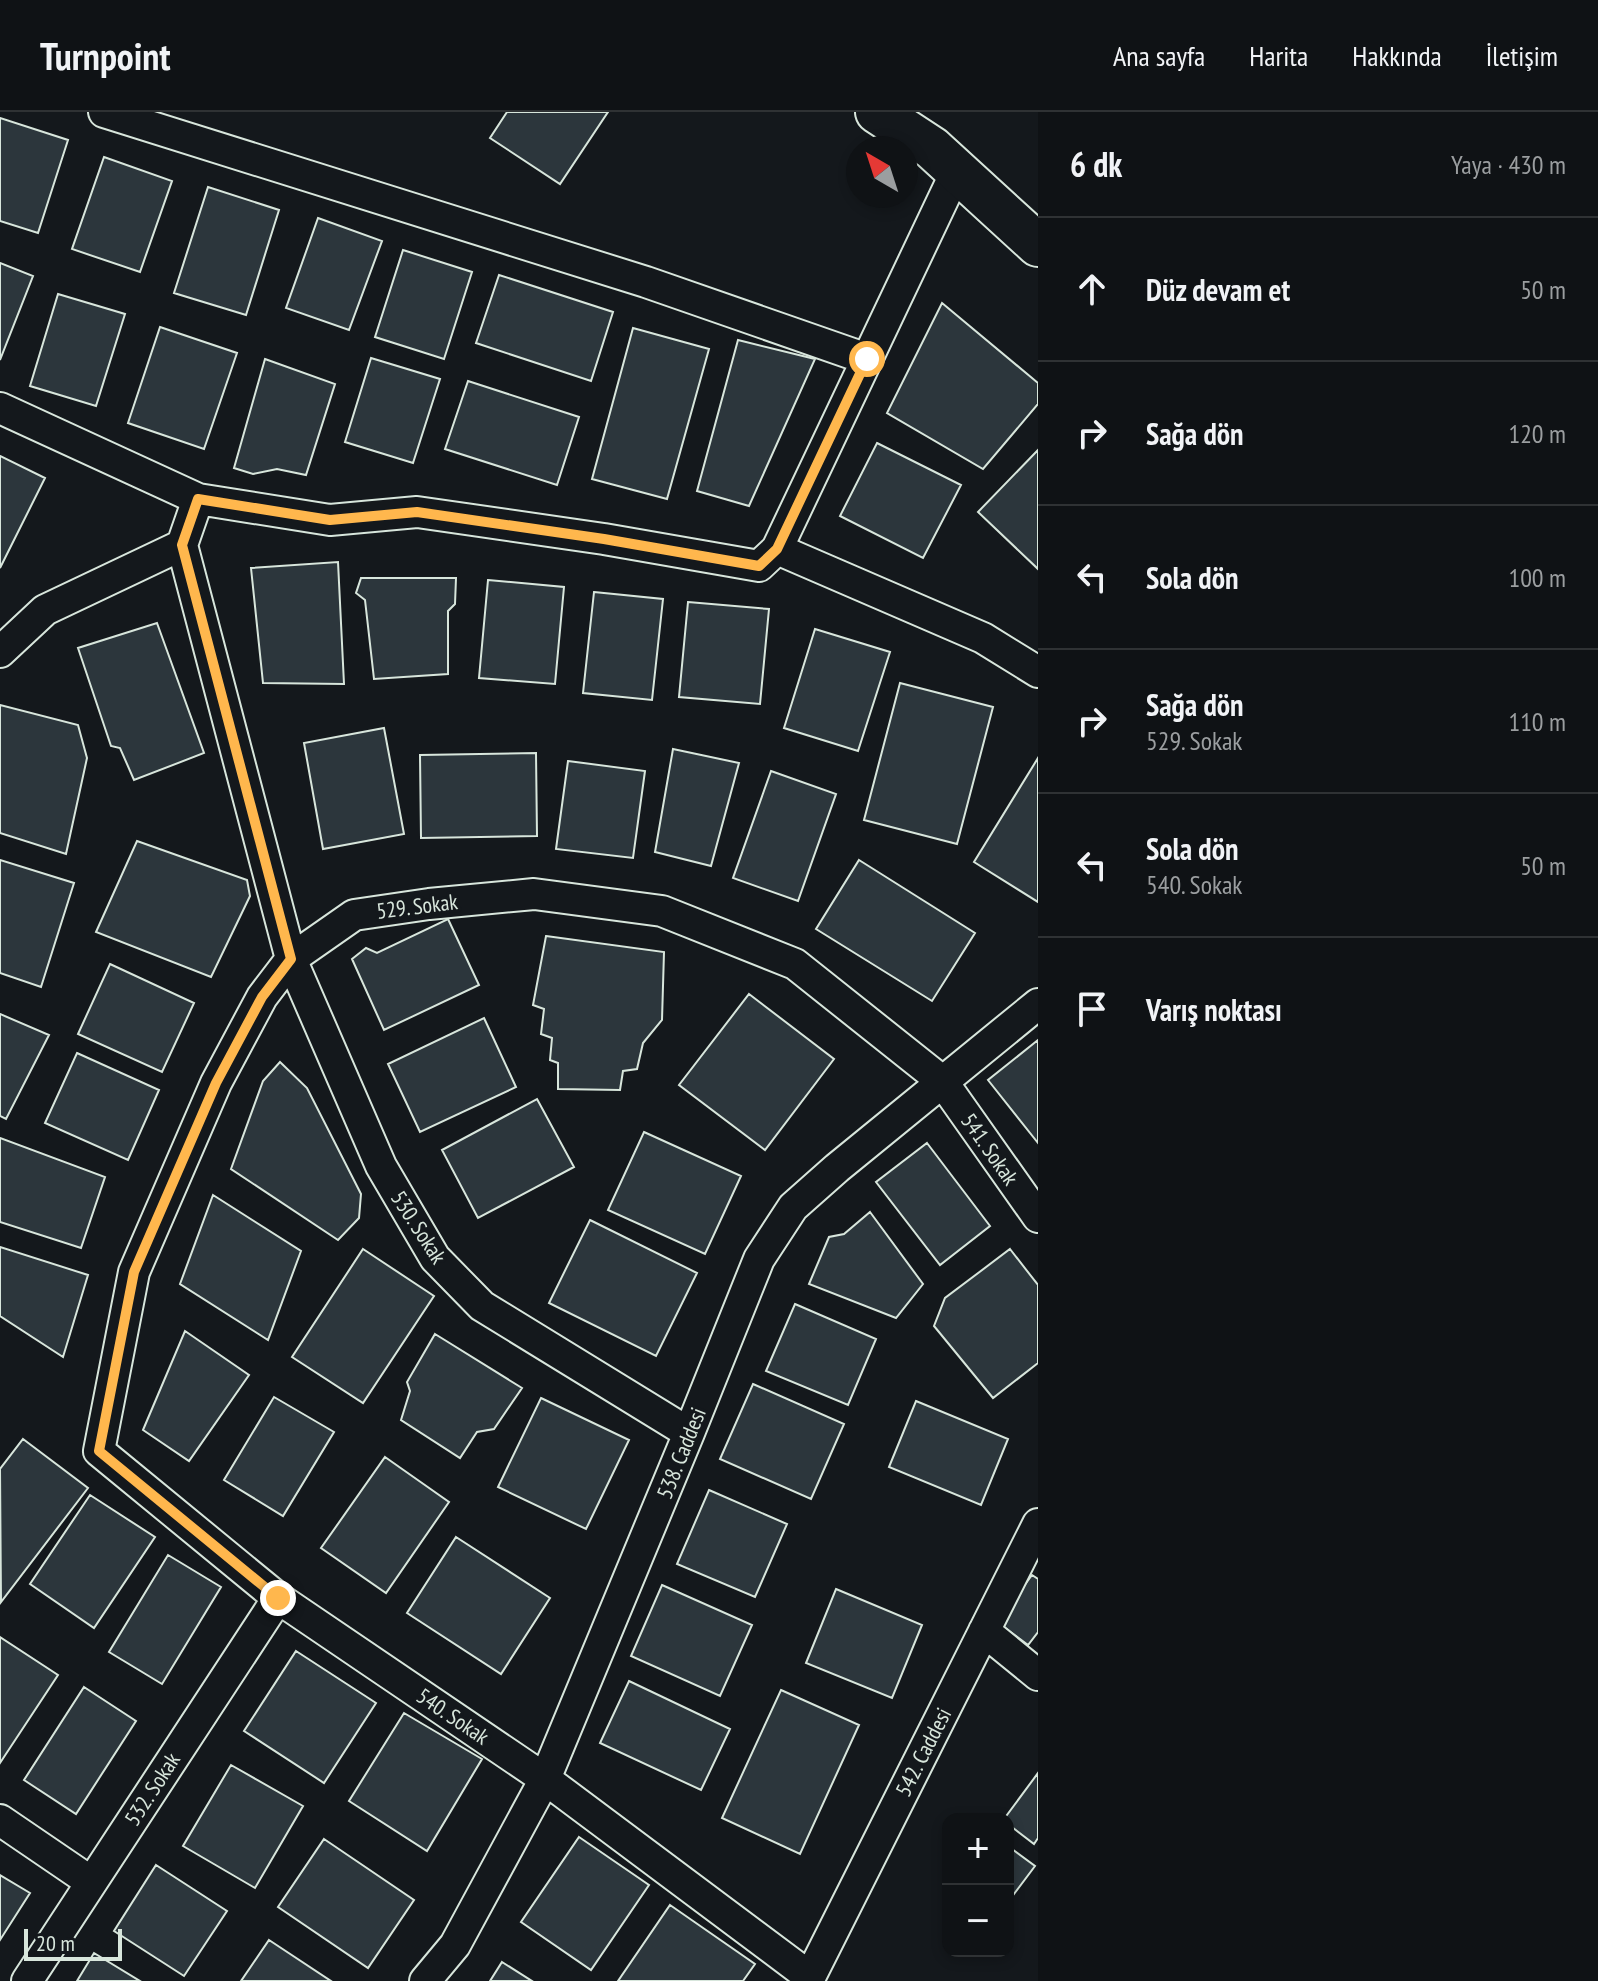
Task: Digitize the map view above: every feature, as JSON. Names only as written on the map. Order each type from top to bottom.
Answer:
[{"type":"main road","points":[[877,112],[932,148],[1038,245]]},
{"type":"street","points":[[104,112],[646,282],[867,359]]},
{"type":"street","points":[[0,408],[198,499],[330,520],[417,512],[604,539],[759,566],[777,549],[957,170]]},
{"type":"street","points":[[0,652],[45,610],[182,545],[198,499]]},
{"type":"street","name":"530. Sokak","points":[[182,545],[291,959],[381,1166],[435,1258],[482,1306],[689,1433]]},
{"type":"street","points":[[777,549],[983,638],[1038,672]]},
{"type":"street","name":"529. Sokak","points":[[99,1451],[134,1272],[216,1083],[262,997],[291,959],[354,915],[534,894],[662,911],[795,964],[942,1081]]},
{"type":"street","name":"538. Caddesi","points":[[425,1981],[455,1945],[545,1779],[759,1259],[793,1207],[1038,1004]]},
{"type":"street","name":"541. Sokak","points":[[942,1081],[1038,1217]]},
{"type":"street","name":"540. Sokak","points":[[99,1451],[278,1598],[545,1779],[809,1979]]},
{"type":"street","name":"542. Caddesi","points":[[809,1979],[1038,1524]]},
{"type":"street","name":"532. Sokak","points":[[27,1981],[278,1598]]},
{"type":"street","points":[[984,1631],[1038,1675]]},
{"type":"street","points":[[0,1820],[91,1882]]},
{"type":"building","points":[[507,112],[608,112],[560,184],[490,138]]},
{"type":"building","points":[[0,118],[68,140],[38,233],[0,221]]},
{"type":"building","points":[[104,157],[172,181],[140,272],[72,249]]},
{"type":"building","points":[[208,187],[279,210],[246,315],[174,293]]},
{"type":"building","points":[[318,218],[382,241],[349,330],[286,308]]},
{"type":"building","points":[[403,250],[472,272],[444,359],[375,337]]},
{"type":"building","points":[[0,263],[33,276],[0,360]]},
{"type":"building","points":[[499,275],[613,312],[591,381],[476,343]]},
{"type":"building","points":[[58,294],[125,314],[96,406],[30,386]]},
{"type":"building","points":[[942,303],[1038,383],[1038,404],[983,469],[887,413]]},
{"type":"building","points":[[160,327],[237,353],[204,449],[128,423]]},
{"type":"building","points":[[633,328],[709,349],[667,499],[592,479]]},
{"type":"building","points":[[738,340],[815,359],[749,506],[697,491]]},
{"type":"building","points":[[371,358],[440,379],[413,463],[345,442]]},
{"type":"building","points":[[265,359],[335,384],[306,475],[277,469],[253,474],[234,468]]},
{"type":"building","points":[[468,381],[579,417],[557,485],[445,449]]},
{"type":"building","points":[[877,443],[961,485],[923,558],[840,516]]},
{"type":"building","points":[[1038,450],[1038,569],[978,512]]},
{"type":"building","points":[[0,456],[45,478],[0,568]]},
{"type":"building","points":[[338,562],[344,684],[263,683],[251,568]]},
{"type":"building","points":[[361,578],[456,578],[455,604],[448,611],[448,674],[374,679],[365,600],[356,593]]},
{"type":"building","points":[[488,580],[564,587],[555,684],[479,678]]},
{"type":"building","points":[[594,592],[663,599],[652,700],[583,693]]},
{"type":"building","points":[[688,602],[769,609],[760,704],[679,697]]},
{"type":"building","points":[[157,623],[204,753],[134,780],[120,748],[111,746],[78,648]]},
{"type":"building","points":[[815,629],[890,652],[858,751],[784,728]]},
{"type":"building","points":[[900,683],[993,707],[957,844],[864,820]]},
{"type":"building","points":[[0,705],[78,725],[87,758],[66,854],[0,833]]},
{"type":"building","points":[[384,728],[404,834],[323,849],[304,743]]},
{"type":"building","points":[[673,749],[739,763],[711,866],[655,852]]},
{"type":"building","points":[[536,753],[537,836],[421,838],[420,755]]},
{"type":"building","points":[[1038,758],[1038,902],[974,862]]},
{"type":"building","points":[[568,761],[645,771],[633,858],[556,849]]},
{"type":"building","points":[[771,771],[836,794],[798,901],[733,878]]},
{"type":"building","points":[[137,841],[247,880],[250,896],[211,977],[96,932]]},
{"type":"building","points":[[0,860],[74,883],[41,987],[0,973]]},
{"type":"building","points":[[859,860],[975,933],[932,1001],[816,929]]},
{"type":"building","points":[[448,919],[479,985],[384,1030],[352,959],[366,948],[377,953]]},
{"type":"building","points":[[546,936],[664,952],[662,1020],[643,1043],[637,1069],[623,1071],[620,1090],[558,1089],[558,1063],[550,1060],[552,1038],[541,1034],[544,1009],[533,1005]]},
{"type":"building","points":[[110,964],[194,1003],[162,1072],[78,1034]]},
{"type":"building","points":[[749,994],[834,1059],[765,1150],[679,1085]]},
{"type":"building","points":[[0,1014],[49,1035],[6,1119],[0,1116]]},
{"type":"building","points":[[484,1018],[516,1087],[420,1132],[388,1064]]},
{"type":"building","points":[[1038,1040],[1038,1143],[988,1080]]},
{"type":"building","points":[[77,1053],[159,1090],[128,1160],[45,1123]]},
{"type":"building","points":[[280,1062],[307,1088],[361,1194],[359,1218],[338,1240],[231,1169],[263,1081]]},
{"type":"building","points":[[537,1099],[574,1167],[478,1218],[442,1150]]},
{"type":"building","points":[[644,1132],[741,1176],[705,1254],[608,1210]]},
{"type":"building","points":[[0,1138],[105,1177],[81,1248],[0,1222]]},
{"type":"building","points":[[927,1143],[990,1226],[940,1265],[876,1182]]},
{"type":"building","points":[[213,1195],[301,1251],[268,1340],[180,1284]]},
{"type":"building","points":[[870,1212],[923,1284],[896,1318],[809,1284],[829,1237],[844,1234]]},
{"type":"building","points":[[590,1220],[697,1273],[656,1356],[549,1303]]},
{"type":"building","points":[[0,1247],[88,1275],[63,1357],[0,1316]]},
{"type":"building","points":[[363,1249],[434,1296],[363,1403],[292,1357]]},
{"type":"building","points":[[1010,1249],[1038,1285],[1038,1363],[993,1398],[934,1326],[945,1298]]},
{"type":"building","points":[[795,1304],[876,1339],[848,1405],[766,1371]]},
{"type":"building","points":[[185,1331],[249,1375],[189,1461],[143,1430]]},
{"type":"building","points":[[435,1334],[522,1388],[494,1429],[477,1432],[460,1458],[401,1420],[410,1391],[407,1382]]},
{"type":"building","points":[[753,1384],[844,1424],[811,1499],[720,1459]]},
{"type":"building","points":[[274,1397],[334,1432],[283,1516],[224,1480]]},
{"type":"building","points":[[541,1398],[629,1440],[586,1529],[498,1487]]},
{"type":"building","points":[[916,1401],[1008,1439],[981,1505],[889,1467]]},
{"type":"building","points":[[23,1439],[88,1488],[1,1602],[0,1469]]},
{"type":"building","points":[[385,1457],[449,1502],[386,1593],[321,1548]]},
{"type":"building","points":[[709,1490],[787,1524],[755,1597],[677,1564]]},
{"type":"building","points":[[90,1495],[155,1537],[94,1628],[30,1584]]},
{"type":"building","points":[[456,1537],[550,1598],[501,1674],[407,1613]]},
{"type":"building","points":[[168,1555],[221,1587],[162,1684],[109,1652]]},
{"type":"building","points":[[1032,1575],[1038,1579],[1038,1632],[1028,1645],[997,1622]]},
{"type":"building","points":[[662,1585],[752,1625],[720,1696],[631,1656]]},
{"type":"building","points":[[836,1589],[922,1625],[892,1698],[806,1663]]},
{"type":"building","points":[[0,1637],[58,1675],[0,1763]]},
{"type":"building","points":[[296,1651],[376,1703],[324,1783],[244,1731]]},
{"type":"building","points":[[629,1681],[730,1729],[701,1790],[600,1743]]},
{"type":"building","points":[[84,1687],[136,1721],[76,1814],[24,1780]]},
{"type":"building","points":[[781,1690],[859,1725],[800,1854],[722,1818]]},
{"type":"building","points":[[404,1713],[482,1759],[427,1851],[349,1801]]},
{"type":"building","points":[[231,1765],[303,1806],[255,1888],[183,1846]]},
{"type":"building","points":[[1038,1773],[1038,1838],[1034,1844],[1014,1829],[1014,1813],[1008,1813]]},
{"type":"building","points":[[579,1837],[649,1885],[591,1970],[521,1922]]},
{"type":"building","points":[[324,1839],[414,1900],[368,1968],[278,1907]]},
{"type":"building","points":[[1014,1850],[1035,1866],[1014,1894]]},
{"type":"building","points":[[156,1865],[227,1911],[184,1976],[114,1931]]},
{"type":"building","points":[[0,1875],[30,1893],[0,1940]]},
{"type":"building","points":[[670,1905],[755,1964],[743,1981],[618,1981]]},
{"type":"building","points":[[269,1940],[331,1981],[241,1981]]},
{"type":"building","points":[[94,1953],[140,1981],[77,1981]]},
{"type":"building","points":[[502,1962],[532,1981],[490,1981]]},
{"type":"route","points":[[278,1598],[99,1451],[134,1272],[216,1083],[262,997],[291,959],[182,545],[198,499],[330,520],[417,512],[604,539],[759,566],[777,549],[867,359]]}]
